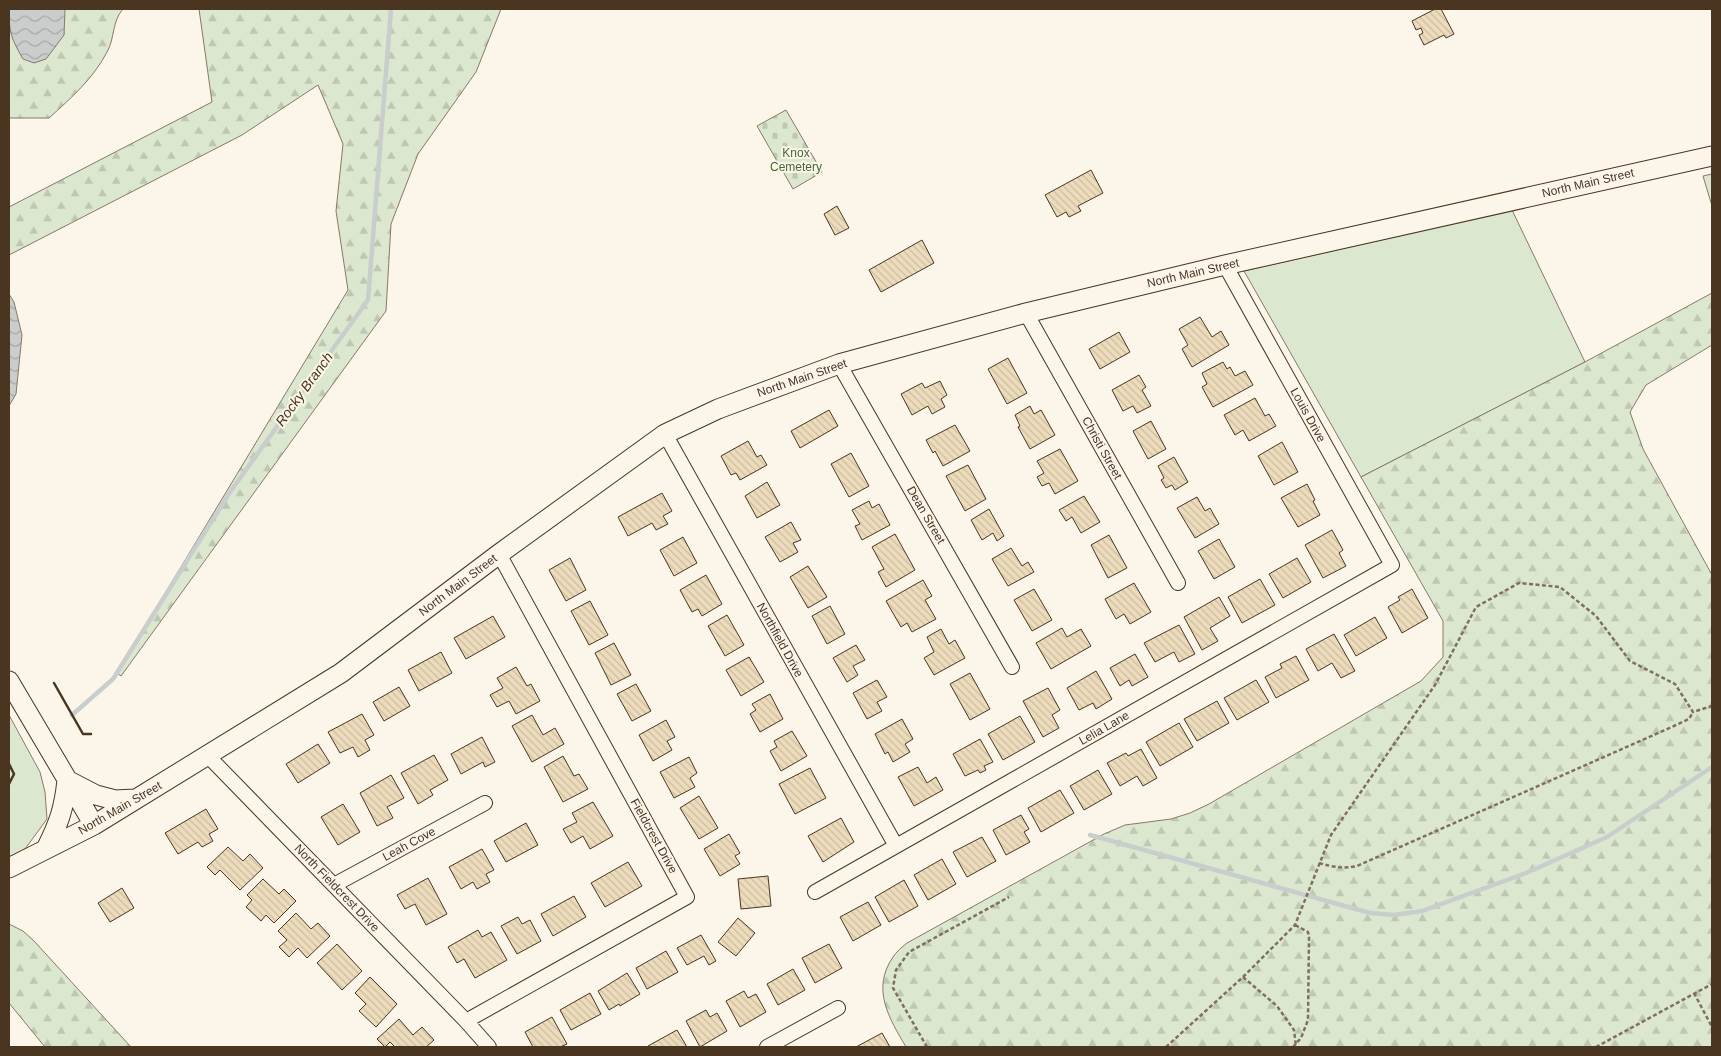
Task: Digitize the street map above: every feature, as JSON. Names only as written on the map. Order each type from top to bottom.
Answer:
[{"type":"street","name":"North Main Street","points":[[9,868],[94,825],[341,673],[499,554],[665,434],[727,405],[839,364],[1026,313],[1225,265],[1712,156]]},
{"type":"street","name":"Louis Drive","points":[[1225,265],[1392,565]]},
{"type":"street","name":"Christi Street","points":[[1026,313],[1178,583]]},
{"type":"street","name":"Dean Street","points":[[839,364],[1012,667]]},
{"type":"street","name":"Northfield Drive","points":[[665,434],[896,846]]},
{"type":"street","name":"Fieldcrest Drive","points":[[466,1020],[687,897],[499,554]]},
{"type":"street","name":"Lelia Lane","points":[[816,892],[1392,565]]},
{"type":"street","points":[[9,681],[94,825]]},
{"type":"street","name":"North Fieldcrest Drive","points":[[208,756],[466,1020],[489,1047]]},
{"type":"street","points":[[67,780],[102,797],[115,800],[136,799]]},
{"type":"street","points":[[46,849],[58,826],[65,805],[67,780]]},
{"type":"street","name":"Leah Cove","points":[[334,885],[485,803]]},
{"type":"street","points":[[767,1047],[838,1008]]},
{"type":"path","points":[[1166,1047],[1243,976],[1294,925],[1331,835],[1435,685],[1476,607],[1519,583],[1560,587],[1596,616],[1630,661],[1675,684],[1693,712]]},
{"type":"path","points":[[1319,863],[1337,868],[1356,866],[1674,726],[1689,719],[1693,712],[1712,706]]},
{"type":"path","points":[[927,1047],[893,988],[896,970],[908,952],[1010,896]]},
{"type":"path","points":[[1294,925],[1308,932],[1309,937],[1308,1020],[1306,1029],[1295,1046]]},
{"type":"path","points":[[1243,976],[1277,1006],[1294,1030],[1295,1046]]},
{"type":"path","points":[[1596,1047],[1712,984]]},
{"type":"path","points":[[1694,993],[1712,1027]]},
{"type":"green space","points":[[9,9],[123,9],[117,19],[110,47],[95,71],[81,88],[49,118],[9,118]]},
{"type":"green space","points":[[199,9],[501,9],[476,72],[418,154],[391,224],[386,311],[121,676],[117,673],[348,290],[336,211],[343,144],[318,85],[242,135],[9,255],[9,207],[212,102]]},
{"type":"green space","name":"Knox Cemetery","points":[[786,110],[822,172],[793,189],[757,126]]},
{"type":"green space","points":[[1712,174],[1712,206],[1703,176]]},
{"type":"green space","points":[[1512,210],[1585,362],[1361,477],[1244,271]]},
{"type":"green space","points":[[1712,293],[1712,345],[1646,385],[1630,412],[1643,449],[1712,575],[1712,1047],[906,1047],[885,1003],[883,980],[894,955],[907,943],[1104,834],[1125,825],[1171,819],[1209,804],[1421,681],[1443,657],[1443,621],[1361,477],[1585,362]]},
{"type":"green space","points":[[9,715],[40,772],[45,792],[47,819],[25,849],[9,857]]},
{"type":"green space","points":[[9,924],[23,931],[34,941],[131,1047],[45,1047],[9,1003]]},
{"type":"water","points":[[9,9],[65,9],[64,35],[46,59],[34,63],[23,59],[12,35]]},
{"type":"water","points":[[9,294],[14,302],[22,335],[16,394],[9,406]]},
{"type":"building","points":[[1435,9],[1441,9],[1454,34],[1446,38],[1444,35],[1424,45],[1419,35],[1423,33],[1421,28],[1416,30],[1412,21]]},
{"type":"building","points":[[1091,170],[1103,193],[1078,206],[1081,211],[1069,217],[1066,212],[1057,217],[1045,195]]},
{"type":"building","points":[[837,206],[849,228],[835,235],[824,214]]},
{"type":"building","points":[[922,240],[934,263],[881,292],[869,270]]},
{"type":"building","points":[[1200,317],[1212,337],[1221,331],[1229,345],[1192,367],[1182,349],[1188,345],[1179,329]]},
{"type":"building","points":[[1119,332],[1130,352],[1100,369],[1089,349]]},
{"type":"building","points":[[1008,358],[1027,393],[1007,404],[988,369]]},
{"type":"building","points":[[1223,362],[1227,369],[1230,367],[1235,376],[1245,371],[1253,385],[1213,407],[1202,387],[1207,384],[1202,373]]},
{"type":"building","points":[[1139,375],[1146,387],[1142,390],[1151,406],[1137,413],[1133,406],[1123,411],[1112,390]]},
{"type":"building","points":[[940,381],[947,395],[941,399],[945,407],[932,414],[928,406],[912,415],[901,394],[922,383],[925,388]]},
{"type":"building","points":[[1255,398],[1265,416],[1269,414],[1276,426],[1249,441],[1243,430],[1235,435],[1224,415]]},
{"type":"building","points":[[1030,406],[1034,414],[1041,410],[1055,435],[1030,449],[1018,427],[1020,426],[1015,415]]},
{"type":"building","points":[[829,410],[838,426],[800,448],[791,431]]},
{"type":"building","points":[[1151,421],[1166,449],[1148,459],[1133,431]]},
{"type":"building","points":[[955,425],[970,451],[943,466],[935,451],[933,453],[926,440]]},
{"type":"building","points":[[748,441],[757,457],[761,455],[767,465],[740,480],[736,473],[731,475],[721,456]]},
{"type":"building","points":[[1282,442],[1298,472],[1274,485],[1258,456]]},
{"type":"building","points":[[1060,449],[1078,481],[1055,494],[1049,483],[1042,486],[1037,477],[1044,473],[1037,461]]},
{"type":"building","points":[[851,453],[869,486],[849,497],[831,464]]},
{"type":"building","points":[[1174,457],[1188,482],[1175,490],[1172,485],[1166,488],[1161,480],[1164,478],[1158,466]]},
{"type":"building","points":[[968,465],[986,499],[965,511],[946,476]]},
{"type":"building","points":[[767,482],[780,505],[757,518],[745,496]]},
{"type":"building","points":[[1307,484],[1320,515],[1298,527],[1281,498]]},
{"type":"building","points":[[662,493],[672,511],[663,516],[668,524],[656,530],[652,523],[628,536],[618,517]]},
{"type":"building","points":[[1084,496],[1100,522],[1081,533],[1072,517],[1066,521],[1059,510]]},
{"type":"building","points":[[1197,497],[1205,511],[1210,508],[1219,524],[1195,538],[1177,508]]},
{"type":"building","points":[[869,501],[872,508],[879,504],[890,525],[862,540],[855,526],[860,524],[852,510]]},
{"type":"building","points":[[989,509],[1004,536],[997,541],[993,533],[982,540],[971,520]]},
{"type":"building","points":[[791,522],[801,540],[793,543],[798,552],[780,562],[765,537]]},
{"type":"building","points":[[1332,530],[1343,550],[1339,553],[1346,566],[1323,578],[1305,545]]},
{"type":"building","points":[[895,534],[915,570],[886,587],[878,572],[884,569],[872,547]]},
{"type":"building","points":[[1109,535],[1127,568],[1108,578],[1091,545]]},
{"type":"building","points":[[683,537],[697,563],[674,576],[660,550]]},
{"type":"building","points":[[1219,539],[1235,567],[1214,579],[1198,551]]},
{"type":"building","points":[[1011,548],[1022,566],[1028,562],[1034,572],[1008,586],[992,559]]},
{"type":"building","points":[[570,558],[586,590],[566,601],[549,570]]},
{"type":"building","points":[[1297,558],[1311,582],[1283,598],[1269,574]]},
{"type":"building","points":[[808,566],[827,597],[808,608],[790,577]]},
{"type":"building","points":[[706,575],[722,604],[702,616],[698,609],[692,612],[680,590]]},
{"type":"building","points":[[1260,579],[1275,605],[1242,623],[1228,597]]},
{"type":"building","points":[[923,580],[932,596],[925,600],[936,619],[912,632],[907,623],[901,627],[886,601]]},
{"type":"building","points":[[1134,583],[1151,612],[1130,624],[1124,614],[1116,619],[1105,599]]},
{"type":"building","points":[[1034,589],[1052,620],[1032,631],[1014,600]]},
{"type":"building","points":[[1412,589],[1428,618],[1402,633],[1388,607],[1400,600],[1398,597]]},
{"type":"building","points":[[1219,597],[1230,616],[1210,628],[1218,641],[1202,650],[1184,617]]},
{"type":"building","points":[[590,601],[608,635],[589,645],[571,611]]},
{"type":"building","points":[[830,606],[845,634],[827,644],[812,616]]},
{"type":"building","points":[[727,615],[744,645],[725,656],[708,626]]},
{"type":"building","points":[[493,616],[505,637],[466,659],[454,638]]},
{"type":"building","points":[[1375,617],[1387,638],[1356,656],[1344,635]]},
{"type":"building","points":[[1179,625],[1195,654],[1179,662],[1174,652],[1155,662],[1144,643]]},
{"type":"building","points":[[1062,628],[1067,637],[1081,629],[1091,646],[1051,669],[1036,643]]},
{"type":"building","points":[[941,629],[949,644],[955,640],[965,658],[934,675],[924,658],[934,652],[927,637]]},
{"type":"building","points":[[1334,634],[1355,671],[1341,678],[1332,663],[1318,671],[1306,649]]},
{"type":"building","points":[[614,643],[631,675],[611,685],[595,653]]},
{"type":"building","points":[[856,645],[865,660],[853,666],[858,675],[847,682],[833,658]]},
{"type":"building","points":[[441,652],[452,673],[419,691],[408,670]]},
{"type":"building","points":[[1135,654],[1148,677],[1132,686],[1129,680],[1120,686],[1110,668]]},
{"type":"building","points":[[1296,656],[1309,680],[1276,698],[1265,677],[1282,668],[1280,664]]},
{"type":"building","points":[[749,657],[764,682],[741,696],[726,670]]},
{"type":"building","points":[[516,667],[527,686],[531,684],[540,701],[516,714],[509,701],[497,707],[490,695],[503,688],[497,678]]},
{"type":"building","points":[[1096,671],[1112,699],[1096,709],[1093,703],[1079,710],[1067,688]]},
{"type":"building","points":[[970,673],[990,709],[970,720],[950,684]]},
{"type":"building","points":[[877,680],[887,697],[877,702],[882,711],[867,719],[853,693]]},
{"type":"building","points":[[1256,680],[1269,702],[1237,720],[1224,698]]},
{"type":"building","points":[[636,684],[651,711],[632,721],[617,694]]},
{"type":"building","points":[[399,687],[410,706],[384,721],[373,702]]},
{"type":"building","points":[[1048,688],[1060,710],[1052,715],[1059,728],[1043,737],[1023,701]]},
{"type":"building","points":[[770,694],[783,719],[760,732],[750,714],[756,710],[752,704]]},
{"type":"building","points":[[1217,701],[1229,723],[1197,741],[1184,719]]},
{"type":"building","points":[[362,714],[374,735],[365,740],[370,750],[358,757],[353,747],[340,753],[328,732]]},
{"type":"building","points":[[532,715],[543,735],[555,728],[564,744],[532,762],[512,726]]},
{"type":"building","points":[[1020,716],[1035,742],[1003,760],[988,734]]},
{"type":"building","points":[[902,719],[913,739],[905,744],[910,752],[893,762],[888,752],[885,754],[875,734]]},
{"type":"building","points":[[666,720],[675,737],[667,741],[672,750],[653,761],[639,735]]},
{"type":"building","points":[[1179,723],[1193,747],[1160,766],[1146,742]]},
{"type":"building","points":[[792,731],[807,756],[781,771],[770,751],[777,747],[774,741]]},
{"type":"building","points":[[482,737],[495,762],[485,767],[483,762],[461,774],[451,754]]},
{"type":"building","points":[[980,739],[993,762],[984,766],[986,770],[980,773],[978,770],[965,776],[953,754]]},
{"type":"building","points":[[318,744],[330,763],[298,783],[286,764]]},
{"type":"building","points":[[1141,749],[1157,778],[1143,786],[1137,776],[1120,786],[1107,763],[1126,753],[1128,756]]},
{"type":"building","points":[[434,755],[448,780],[430,790],[433,795],[418,804],[401,773]]},
{"type":"building","points":[[563,756],[574,776],[579,774],[588,789],[563,802],[544,767]]},
{"type":"building","points":[[689,757],[697,773],[690,778],[695,787],[674,798],[660,772]]},
{"type":"building","points":[[918,767],[927,783],[936,777],[943,790],[914,806],[898,777]]},
{"type":"building","points":[[810,768],[826,798],[795,814],[779,784]]},
{"type":"building","points":[[1098,770],[1112,794],[1084,810],[1070,786]]},
{"type":"building","points":[[391,775],[404,798],[387,807],[393,818],[377,826],[360,793]]},
{"type":"building","points":[[1060,790],[1074,813],[1041,832],[1028,808]]},
{"type":"building","points":[[699,796],[718,828],[699,839],[680,808]]},
{"type":"building","points":[[593,802],[613,836],[590,849],[583,836],[571,843],[563,829],[577,822],[572,813]]},
{"type":"building","points":[[343,804],[360,832],[338,845],[321,817]]},
{"type":"building","points":[[206,809],[218,829],[209,834],[213,841],[202,847],[198,842],[178,854],[165,833]]},
{"type":"building","points":[[1021,815],[1029,829],[1024,832],[1030,842],[1006,855],[993,830]]},
{"type":"building","points":[[841,818],[854,842],[823,862],[808,836]]},
{"type":"building","points":[[526,823],[538,845],[506,862],[494,841]]},
{"type":"building","points":[[729,834],[740,853],[735,856],[740,864],[720,876],[704,849]]},
{"type":"building","points":[[982,837],[996,861],[967,877],[953,852]]},
{"type":"building","points":[[228,847],[243,861],[250,854],[263,868],[240,890],[220,870],[215,875],[207,867]]},
{"type":"building","points":[[482,849],[494,870],[486,874],[490,882],[477,889],[473,882],[461,889],[449,867]]},
{"type":"building","points":[[942,859],[956,884],[928,900],[914,875]]},
{"type":"building","points":[[628,862],[642,886],[605,907],[591,883]]},
{"type":"building","points":[[768,876],[771,906],[741,909],[738,879]]},
{"type":"building","points":[[428,878],[447,914],[426,925],[415,904],[405,909],[397,895]]},
{"type":"building","points":[[263,879],[279,894],[284,889],[296,901],[274,923],[266,915],[261,921],[246,907],[252,900],[247,895]]},
{"type":"building","points":[[904,880],[918,906],[889,922],[875,897]]},
{"type":"building","points":[[122,888],[134,908],[110,922],[98,903]]},
{"type":"building","points":[[574,896],[586,917],[553,936],[541,914]]},
{"type":"building","points":[[868,902],[881,925],[853,941],[840,917]]},
{"type":"building","points":[[296,913],[311,929],[318,923],[330,936],[307,958],[298,948],[289,957],[279,947],[287,940],[278,931]]},
{"type":"building","points":[[518,917],[522,924],[530,920],[541,941],[517,954],[501,926]]},
{"type":"building","points":[[738,918],[755,933],[736,956],[718,942]]},
{"type":"building","points":[[478,930],[482,937],[491,932],[507,960],[475,978],[464,959],[457,963],[448,947]]},
{"type":"building","points":[[701,935],[716,961],[709,965],[704,956],[687,965],[677,948]]},
{"type":"building","points":[[337,944],[362,971],[342,990],[317,963]]},
{"type":"building","points":[[829,944],[842,968],[815,983],[802,958]]},
{"type":"building","points":[[666,951],[678,972],[647,989],[636,968]]},
{"type":"building","points":[[793,969],[805,990],[778,1005],[767,984]]},
{"type":"building","points":[[627,973],[640,994],[609,1010],[598,991]]},
{"type":"building","points":[[370,977],[397,1004],[376,1027],[359,1011],[366,1004],[355,993]]},
{"type":"building","points":[[744,991],[748,998],[756,994],[766,1012],[740,1027],[726,1001]]},
{"type":"building","points":[[590,993],[601,1014],[571,1030],[560,1010]]},
{"type":"building","points":[[706,1010],[710,1017],[717,1013],[727,1031],[700,1047],[686,1021]]},
{"type":"building","points":[[552,1017],[567,1044],[560,1047],[533,1047],[525,1032]]},
{"type":"building","points":[[399,1019],[413,1035],[422,1027],[434,1040],[426,1047],[395,1047],[390,1042],[385,1047],[377,1039]]},
{"type":"building","points":[[677,1030],[687,1047],[648,1047],[648,1046]]},
{"type":"building","points":[[882,1033],[890,1047],[856,1047]]},
{"type":"waterway","name":"Rocky Branch","points":[[72,715],[113,679],[230,492],[368,300],[391,9]]},
{"type":"waterway","points":[[1090,835],[1370,913],[1394,915],[1422,911],[1526,873],[1607,837],[1712,767]]},
{"type":"wall","points":[[54,683],[83,734],[91,734]]},
{"type":"wall","points":[[9,764],[14,774],[9,784]]}]
